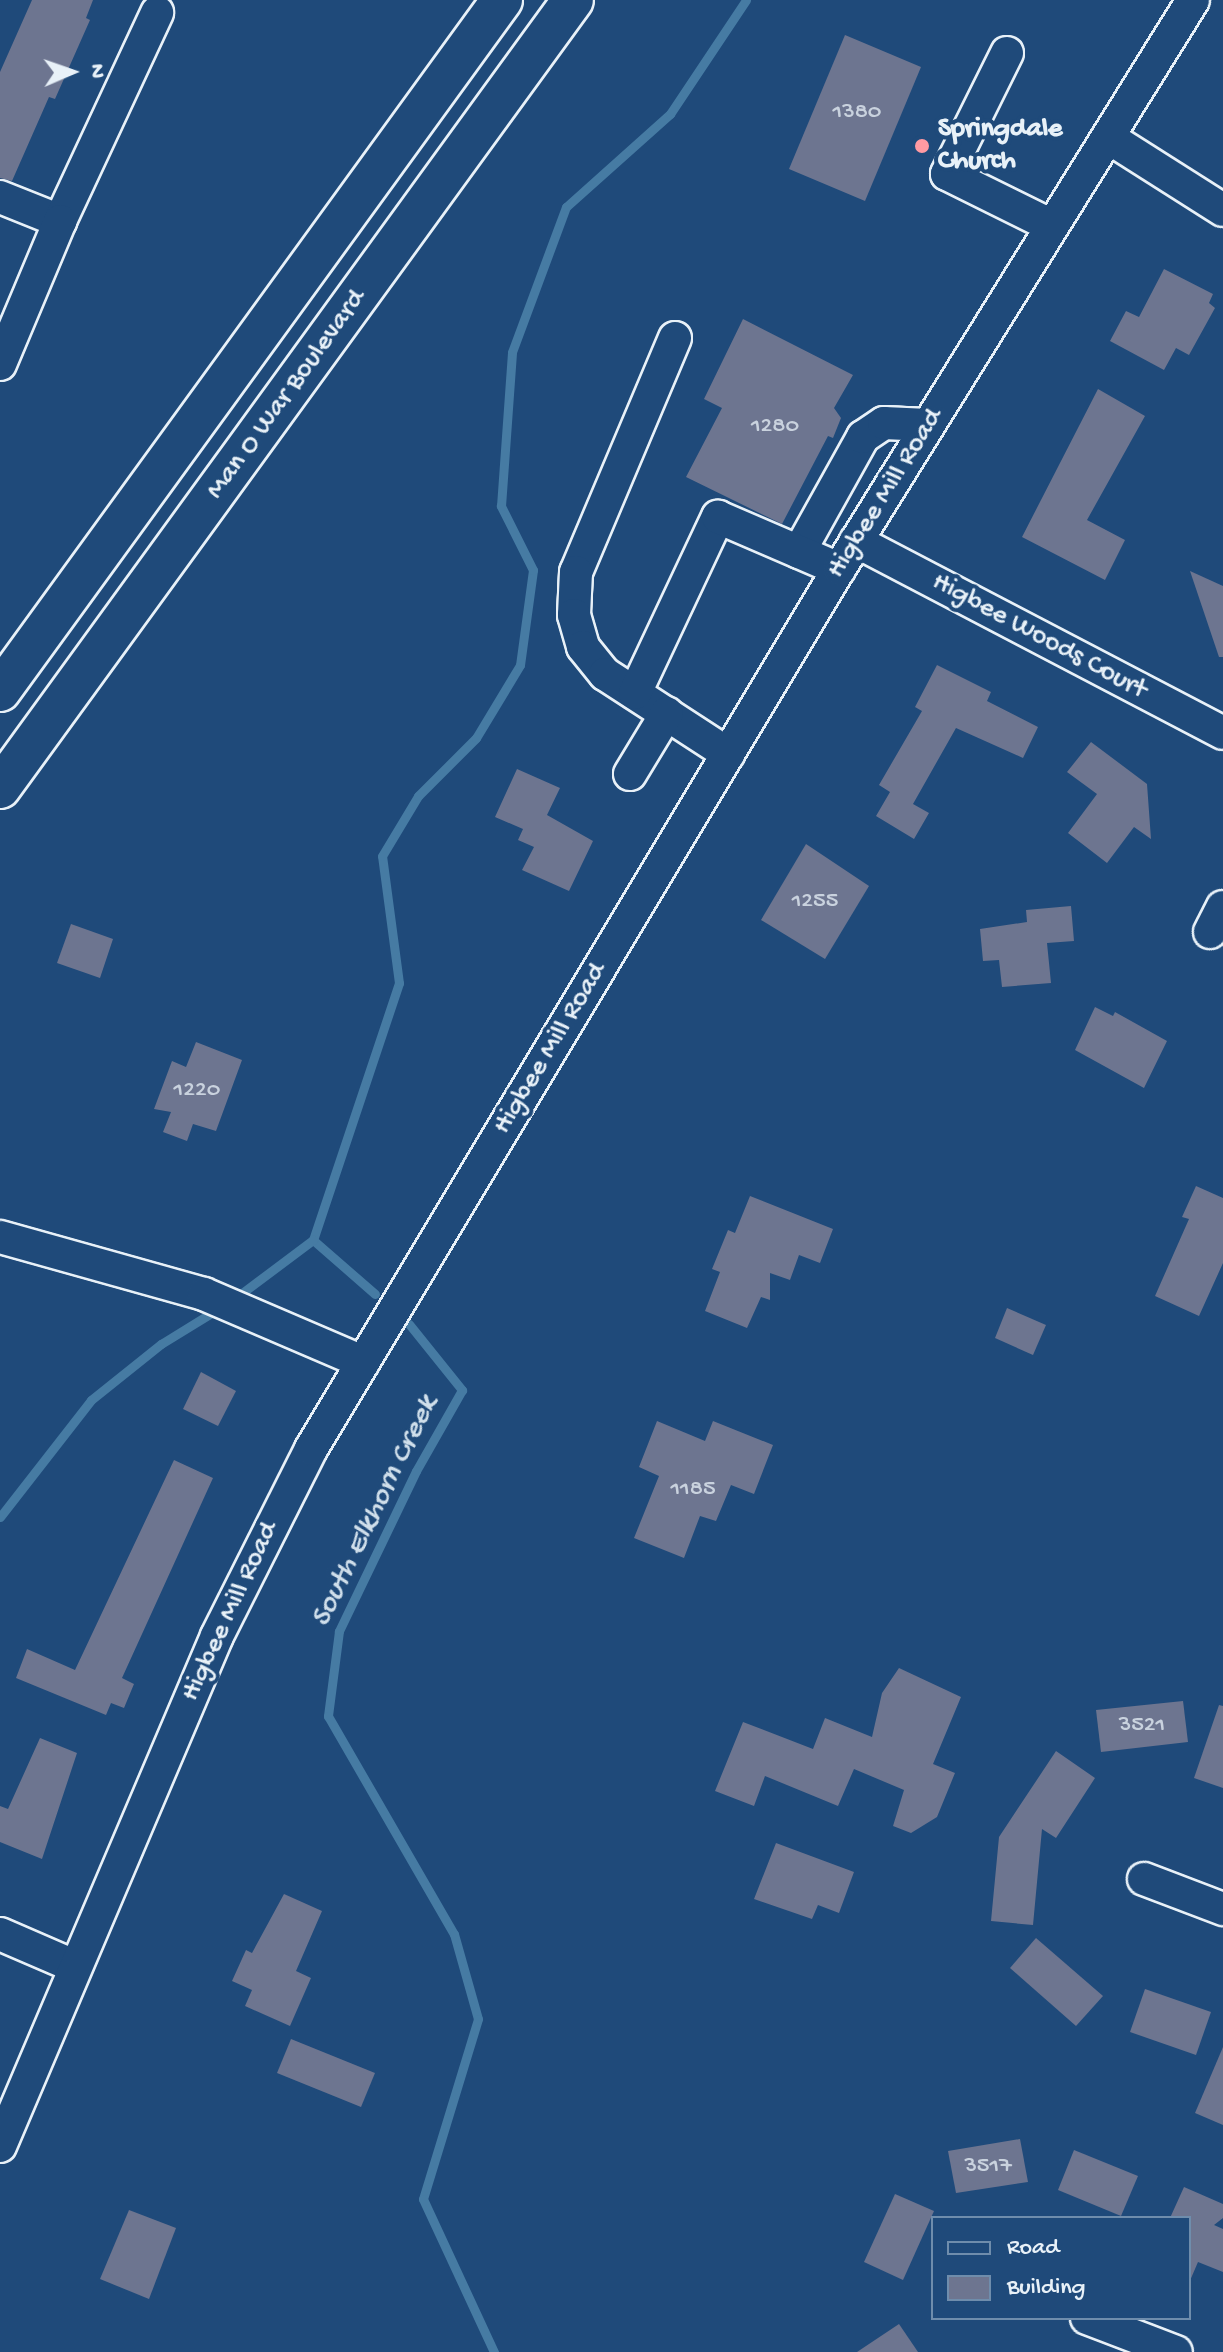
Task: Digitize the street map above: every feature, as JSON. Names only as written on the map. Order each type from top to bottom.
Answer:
[{"type":"main road","name":"Man O War Boulevard","points":[[0,691],[502,0]]},
{"type":"main road","name":"Man O War Boulevard","points":[[0,788],[573,0]]},
{"type":"street","name":"Higbee Mill Road","points":[[0,2146],[217,1636],[291,1487],[839,569],[1193,0]]},
{"type":"street","points":[[0,364],[60,221],[157,13]]},
{"type":"street","points":[[1007,53],[947,174],[1052,226]]},
{"type":"street","points":[[1108,137],[1221,203]]},
{"type":"street","points":[[0,197],[60,221]]},
{"type":"street","points":[[675,338],[576,572],[574,615],[583,647],[605,674],[728,754]]},
{"type":"street","points":[[799,552],[863,437],[884,423],[928,425]]},
{"type":"street","points":[[635,693],[718,517],[839,569]]},
{"type":"street","name":"Higbee Woods Court","points":[[856,541],[1223,733]]},
{"type":"street","points":[[630,774],[667,713]]},
{"type":"street","points":[[2,1242],[204,1294],[271,1320],[363,1362]]},
{"type":"street","points":[[1144,1879],[1223,1909]]},
{"type":"street","points":[[0,1934],[74,1966]]},
{"type":"street","points":[[1092,2320],[1176,2352]]},
{"type":"building","points":[[32,0],[93,0],[86,18],[90,20],[55,99],[49,97],[12,181],[0,178],[0,72]]},
{"type":"building","points":[[845,35],[921,67],[865,201],[789,169]]},
{"type":"building","points":[[1164,269],[1213,294],[1209,303],[1215,308],[1189,355],[1176,348],[1164,370],[1110,341],[1126,311],[1139,317]]},
{"type":"building","points":[[743,319],[853,375],[834,408],[841,418],[833,438],[828,436],[782,524],[686,477],[722,408],[704,399]]},
{"type":"building","points":[[1098,389],[1145,416],[1087,520],[1125,540],[1105,580],[1022,537]]},
{"type":"building","points":[[1190,571],[1223,586],[1223,657],[1219,657]]},
{"type":"building","points":[[937,665],[991,692],[987,701],[1038,727],[1023,758],[956,728],[913,804],[929,813],[914,839],[876,816],[890,792],[879,785],[922,711],[915,707]]},
{"type":"building","points":[[1091,742],[1147,784],[1151,839],[1134,827],[1107,863],[1068,833],[1097,794],[1067,772]]},
{"type":"building","points":[[517,769],[560,788],[547,815],[593,841],[569,891],[522,870],[534,847],[518,840],[523,829],[495,817]]},
{"type":"building","points":[[806,844],[869,886],[825,959],[761,920]]},
{"type":"building","points":[[1071,906],[1074,941],[1047,943],[1051,983],[1002,987],[999,960],[983,961],[980,929],[1027,922],[1026,910]]},
{"type":"building","points":[[71,924],[113,939],[100,978],[57,963]]},
{"type":"building","points":[[1095,1007],[1113,1016],[1115,1012],[1167,1041],[1144,1088],[1075,1050]]},
{"type":"building","points":[[196,1042],[242,1060],[216,1131],[193,1124],[187,1141],[163,1132],[171,1112],[154,1109],[172,1061],[186,1067]]},
{"type":"building","points":[[1196,1186],[1223,1198],[1223,1263],[1199,1316],[1155,1296],[1189,1219],[1182,1217]]},
{"type":"building","points":[[750,1196],[833,1229],[820,1263],[799,1255],[790,1280],[770,1273],[770,1300],[761,1297],[747,1328],[705,1311],[720,1272],[712,1269],[728,1230],[735,1233]]},
{"type":"building","points":[[1007,1308],[1046,1325],[1033,1355],[995,1338]]},
{"type":"building","points":[[201,1372],[236,1391],[218,1426],[183,1409]]},
{"type":"building","points":[[657,1421],[705,1441],[713,1421],[773,1445],[754,1494],[731,1485],[716,1521],[700,1516],[684,1558],[634,1538],[659,1476],[639,1467]]},
{"type":"building","points":[[174,1460],[213,1478],[122,1678],[134,1684],[124,1708],[111,1703],[106,1715],[16,1678],[27,1649],[75,1670]]},
{"type":"building","points":[[899,1668],[961,1697],[933,1764],[955,1773],[937,1817],[911,1833],[893,1826],[904,1790],[854,1769],[838,1806],[765,1776],[754,1806],[715,1791],[743,1722],[813,1749],[825,1718],[872,1737],[882,1693]]},
{"type":"building","points":[[1183,1701],[1188,1742],[1101,1752],[1096,1710]]},
{"type":"building","points":[[1219,1705],[1223,1706],[1223,1788],[1194,1778]]},
{"type":"building","points":[[40,1738],[77,1753],[42,1859],[0,1842],[0,1806],[8,1809]]},
{"type":"building","points":[[1056,1751],[1095,1778],[1056,1838],[1042,1829],[1033,1925],[991,1921],[999,1837]]},
{"type":"building","points":[[776,1843],[854,1872],[839,1913],[818,1905],[812,1919],[754,1899]]},
{"type":"building","points":[[284,1894],[322,1911],[296,1971],[311,1978],[290,2026],[245,2006],[252,1990],[232,1981],[246,1950],[252,1953]]},
{"type":"building","points":[[1036,1938],[1103,1996],[1076,2026],[1010,1968]]},
{"type":"building","points":[[1145,1989],[1211,2012],[1196,2055],[1130,2032]]},
{"type":"building","points":[[291,2039],[375,2073],[361,2107],[277,2073]]},
{"type":"building","points":[[1223,2047],[1223,2125],[1195,2113]]},
{"type":"building","points":[[1020,2139],[1028,2182],[956,2193],[948,2151]]},
{"type":"building","points":[[1074,2150],[1138,2176],[1121,2216],[1058,2190]]},
{"type":"building","points":[[1184,2187],[1223,2204],[1223,2218],[1214,2225],[1223,2229],[1223,2272],[1198,2262],[1191,2278],[1191,2216],[1171,2216]]},
{"type":"building","points":[[895,2194],[934,2211],[903,2280],[864,2262]]},
{"type":"building","points":[[129,2210],[176,2228],[149,2299],[100,2279]]},
{"type":"building","points":[[899,2324],[918,2352],[857,2352]]},
{"type":"waterway","name":"South Elkhorn Creek","points":[[375,1294],[313,1240],[399,983],[382,856],[418,796],[476,738],[520,665],[533,570],[501,506],[512,352],[566,207],[670,114],[746,0]]},
{"type":"waterway","points":[[234,1299],[313,1240]]},
{"type":"waterway","points":[[0,1517],[91,1400],[161,1344],[218,1309]]},
{"type":"waterway","name":"South Elkhorn Creek","points":[[409,1324],[462,1390],[416,1471],[339,1631],[328,1716],[454,1934],[478,2019],[423,2199],[494,2352]]},
{"type":"place","name":"Springdale Church","points":[[922,146]]}]
